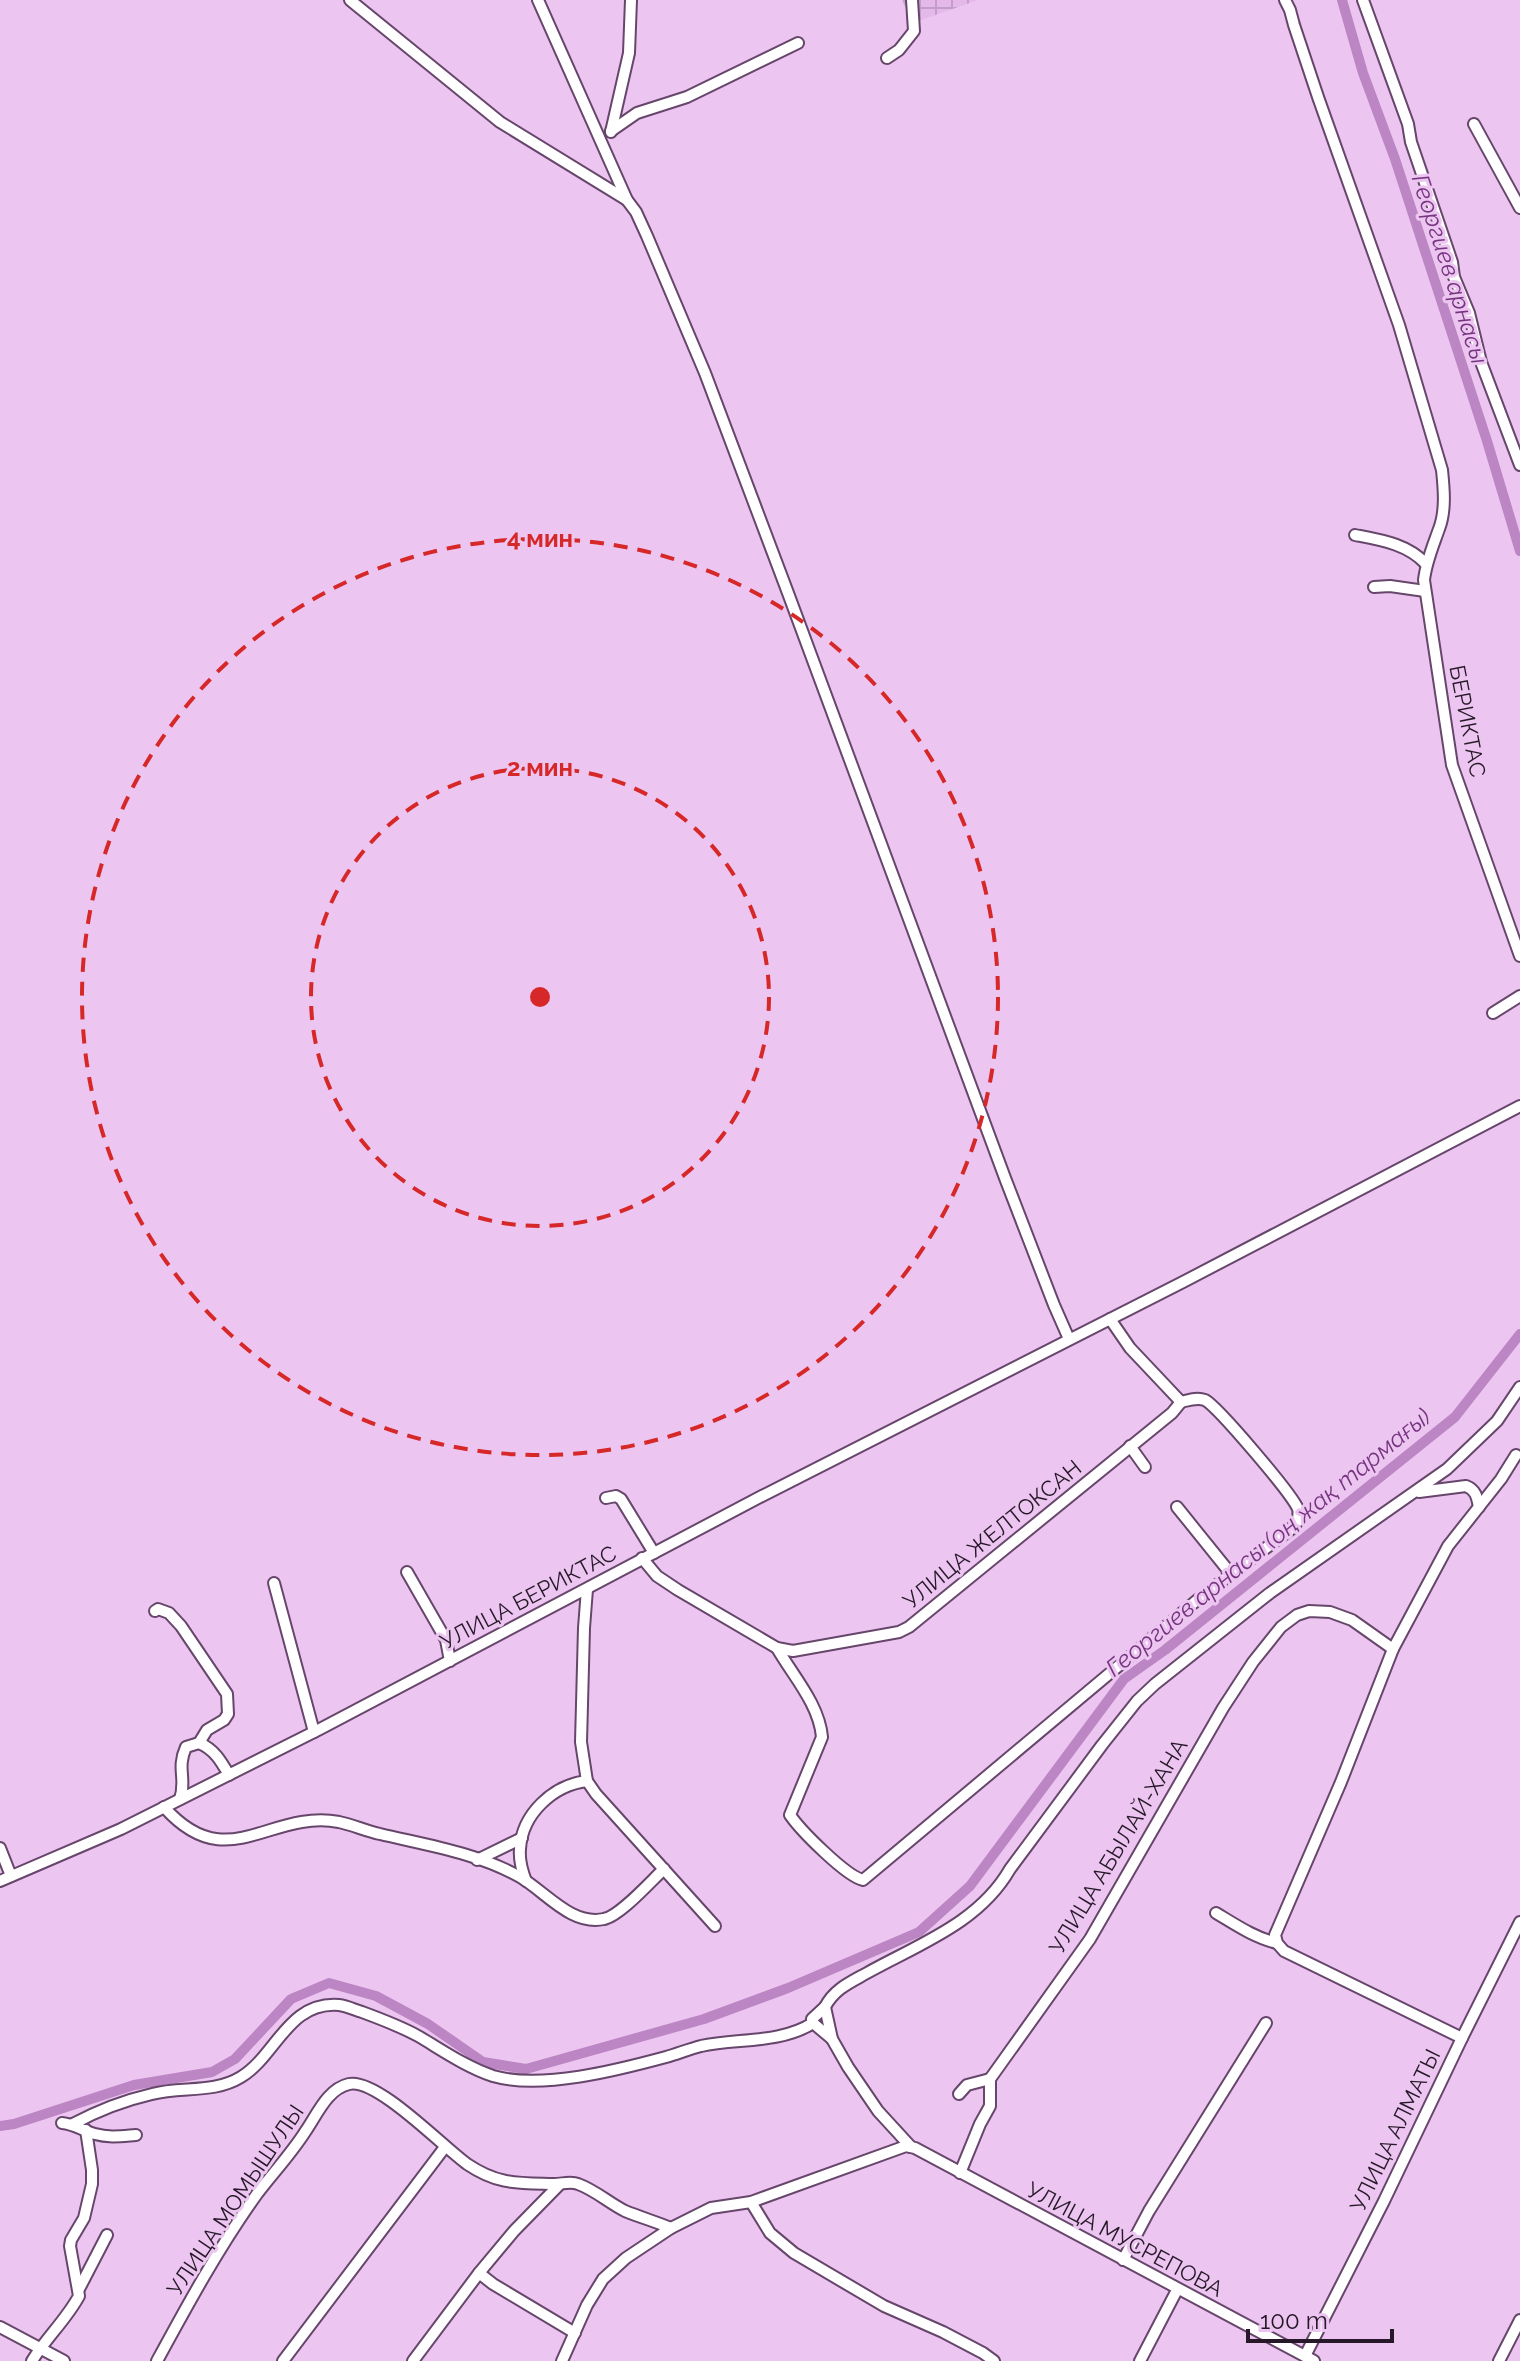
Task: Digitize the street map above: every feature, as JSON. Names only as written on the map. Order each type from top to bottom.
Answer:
[{"type":"street","points":[[350,0],[500,122],[627,200]]},
{"type":"street","points":[[538,0],[627,200],[647,236],[705,373],[1005,1178],[1069,1339]]},
{"type":"street","points":[[603,146],[609,139],[629,53],[631,0]]},
{"type":"street","points":[[887,58],[899,50],[914,31],[912,0]]},
{"type":"street","name":"БЕРИКТАС","points":[[1285,0],[1385,281],[1442,470],[1443,511],[1426,564],[1424,585],[1452,765],[1520,956]]},
{"type":"street","points":[[1363,0],[1408,124],[1411,142],[1452,262],[1454,277],[1469,313],[1481,362],[1520,465]]},
{"type":"street","points":[[611,131],[637,113],[687,97],[798,43]]},
{"type":"street","points":[[1474,124],[1520,208]]},
{"type":"street","points":[[1355,535],[1391,542],[1417,555],[1426,564]]},
{"type":"street","points":[[1374,587],[1424,585]]},
{"type":"street","points":[[1493,1013],[1520,996]]},
{"type":"street","name":"УЛИЦА БЕРИКТАС","points":[[0,1881],[121,1829],[314,1732],[642,1558],[1520,1106]]},
{"type":"street","points":[[642,1558],[657,1576],[777,1648],[817,1712],[822,1737],[790,1815],[799,1827],[856,1878],[863,1880],[1053,1720],[1298,1521],[1298,1510],[1258,1455],[1219,1413],[1207,1401],[1196,1398],[1181,1402],[1130,1348],[1110,1319]]},
{"type":"street","points":[[813,2023],[812,2019],[825,2007],[831,1995],[943,1933],[972,1913],[1001,1884],[1137,1701],[1270,1593],[1464,1454],[1497,1421],[1520,1387]]},
{"type":"street","name":"УЛИЦА ЖЕЛТОКСАН","points":[[777,1648],[793,1651],[887,1635],[909,1627],[1172,1413],[1181,1402]]},
{"type":"street","points":[[1130,1446],[1145,1467]]},
{"type":"street","points":[[1462,2038],[1284,1951],[1275,1935],[1336,1794],[1393,1649],[1448,1546],[1516,1455]]},
{"type":"street","points":[[1413,1493],[1466,1486],[1472,1488],[1477,1496],[1479,1507]]},
{"type":"street","points":[[606,1498],[616,1496],[621,1499],[654,1553]]},
{"type":"street","points":[[1177,1507],[1231,1574]]},
{"type":"street","points":[[407,1572],[446,1640],[450,1661]]},
{"type":"street","points":[[274,1583],[314,1732]]},
{"type":"street","points":[[587,1589],[581,1742],[587,1781],[715,1926]]},
{"type":"street","points":[[155,1611],[158,1609],[169,1613],[181,1626],[227,1694],[228,1714],[207,1730],[199,1743]]},
{"type":"street","name":"УЛИЦА АБЫЛАЙ-ХАНА","points":[[960,2173],[990,2106],[990,2079],[1090,1939],[1223,1708],[1281,1627],[1297,1615],[1309,1611],[1330,1612],[1352,1620],[1393,1649]]},
{"type":"street","points":[[180,1799],[183,1791],[181,1758],[186,1747],[199,1743],[209,1747],[229,1775]]},
{"type":"street","points":[[526,1881],[520,1865],[522,1838],[531,1818],[543,1801],[560,1788],[587,1781]]},
{"type":"street","points":[[164,1807],[199,1835],[217,1840],[236,1840],[309,1821],[338,1822],[505,1869],[572,1915],[589,1920],[616,1915],[664,1869]]},
{"type":"street","points":[[477,1860],[522,1838]]},
{"type":"street","points":[[0,1848],[11,1876]]},
{"type":"street","points":[[1216,1913],[1243,1930],[1277,1943]]},
{"type":"street","name":"УЛИЦА АЛМАТЫ","points":[[1309,2358],[1520,1922]]},
{"type":"street","points":[[136,2135],[111,2137],[68,2124],[154,2093],[204,2089],[234,2081],[255,2068],[294,2021],[310,2010],[325,2006],[341,2005],[381,2019],[474,2068],[504,2079],[520,2080],[574,2078],[664,2058],[701,2046],[786,2035],[813,2023]]},
{"type":"street","points":[[825,2007],[832,2039],[878,2111],[911,2147],[960,2173]]},
{"type":"street","points":[[813,2023],[832,2039]]},
{"type":"street","points":[[1123,2260],[1149,2211],[1266,2023]]},
{"type":"street","points":[[959,2094],[967,2085],[990,2079]]},
{"type":"street","name":"УЛИЦА МОМЫШУЛЫ","points":[[157,2361],[228,2239],[334,2091],[346,2084],[368,2086],[382,2094],[445,2147]]},
{"type":"street","points":[[32,2361],[40,2347],[68,2316],[79,2296],[70,2246],[84,2218],[92,2184],[86,2130]]},
{"type":"street","points":[[283,2361],[445,2147],[494,2180],[574,2182],[624,2210],[671,2228]]},
{"type":"street","points":[[562,2361],[587,2305],[603,2279],[626,2258],[671,2228],[711,2208],[751,2202],[869,2157],[911,2147]]},
{"type":"street","name":"УЛИЦА МУСРЕПОВА","points":[[960,2173],[1309,2358]]},
{"type":"street","points":[[413,2361],[479,2273],[522,2222],[560,2184]]},
{"type":"street","points":[[751,2202],[770,2233],[794,2253],[884,2306],[943,2332],[994,2361]]},
{"type":"street","points":[[79,2289],[107,2235]]},
{"type":"street","points":[[479,2273],[575,2333]]},
{"type":"street","points":[[1142,2357],[1177,2290]]},
{"type":"street","points":[[1499,2361],[1520,2320]]},
{"type":"street","points":[[0,2327],[64,2361]]},
{"type":"shaded area","points":[[902,0],[978,0],[913,23]]},
{"type":"waterway","name":"Георгиев арнасы","points":[[1342,0],[1363,73],[1395,159],[1520,551]]},
{"type":"waterway","name":"Георгиев арнасы (оң жақ тармағы)","points":[[0,2126],[134,2085],[212,2072],[235,2059],[291,1999],[329,1983],[376,1996],[428,2024],[483,2062],[526,2069],[704,2019],[788,1988],[919,1932],[970,1886],[1124,1679],[1165,1650],[1455,1417],[1520,1334]]}]
